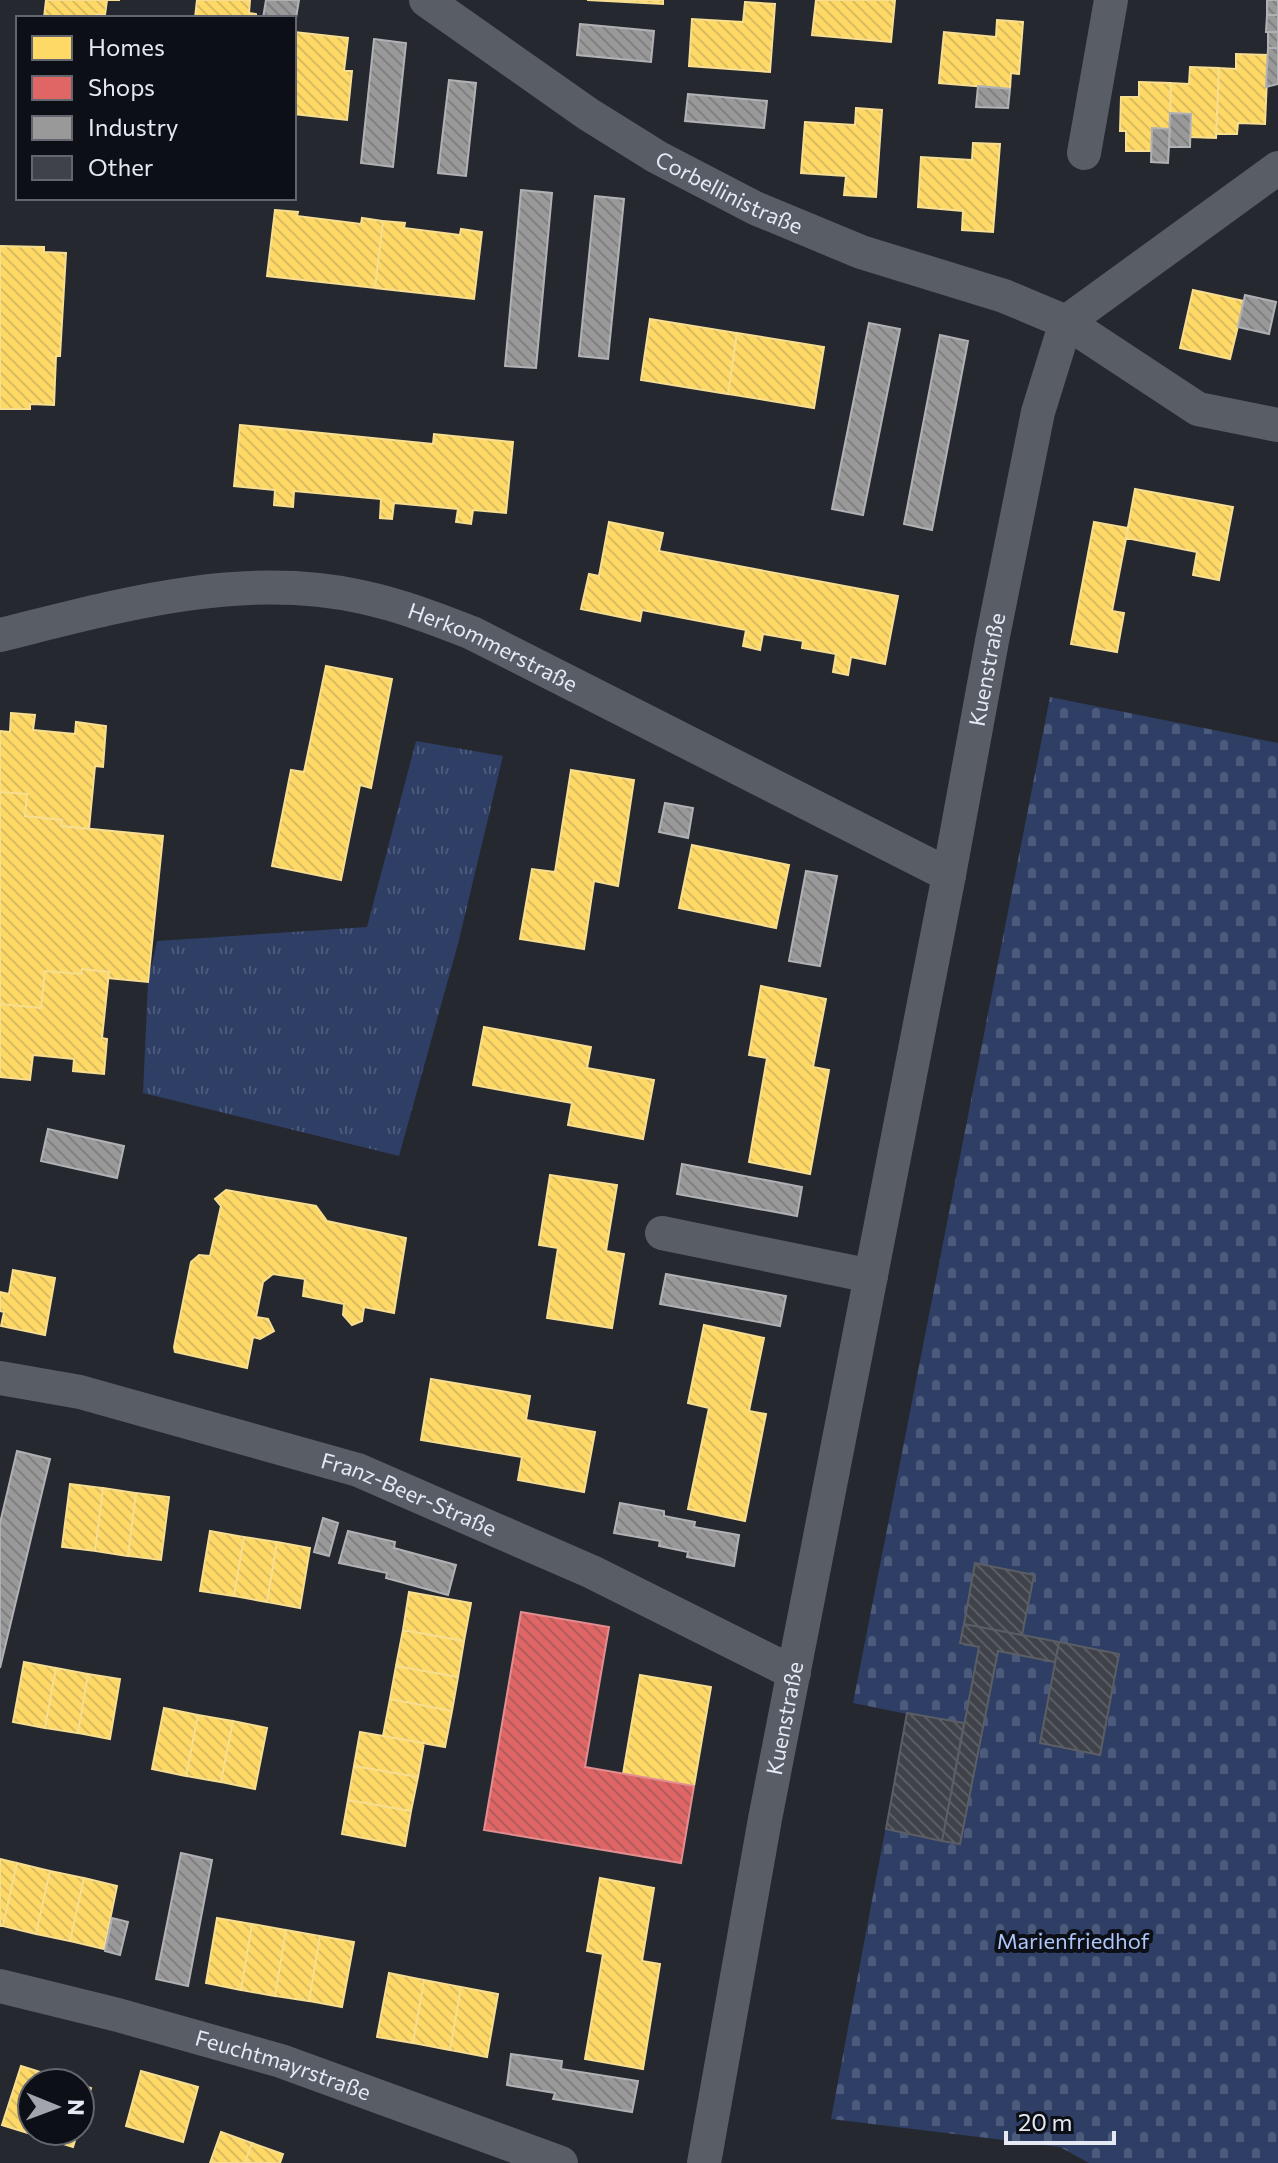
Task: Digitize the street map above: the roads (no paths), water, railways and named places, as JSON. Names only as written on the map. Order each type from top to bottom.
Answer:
[{"type":"street","name":"Corbellinistraße","points":[[426,0],[599,121],[657,157],[755,208],[861,252],[1004,296],[1066,322],[1198,409],[1278,425]]},
{"type":"street","points":[[1084,153],[1111,0]]},
{"type":"street","points":[[1066,322],[1278,168]]},
{"type":"street","name":"Kuenstraße","points":[[704,2163],[765,1819],[992,641],[1038,412],[1066,322]]},
{"type":"street","name":"Herkommerstraße","points":[[0,635],[169,597],[234,588],[306,588],[408,608],[472,633],[949,875]]},
{"type":"street","points":[[662,1233],[871,1276]]},
{"type":"street","name":"Franz-Beer-Straße","points":[[0,1378],[80,1392],[358,1470],[592,1572],[794,1673]]},
{"type":"street","name":"Feuchtmayrstraße","points":[[0,1986],[118,2015],[281,2061],[561,2163]]},
{"type":"park label","name":"Marienfriedhof","points":[[1073,1941]]}]
